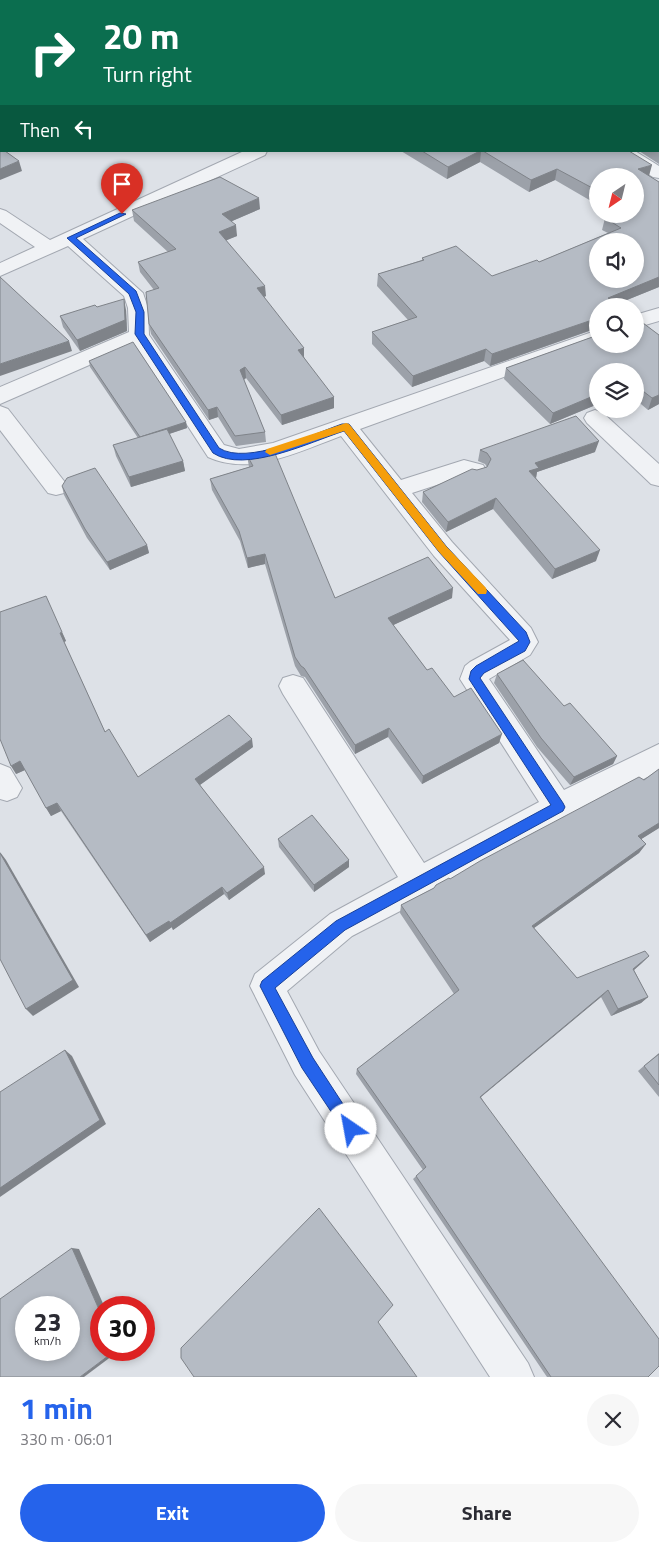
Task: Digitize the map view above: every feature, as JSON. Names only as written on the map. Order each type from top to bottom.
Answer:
[{"type":"street","points":[[0,270],[257,152]]},
{"type":"street","points":[[625,152],[659,173]]},
{"type":"street","points":[[0,215],[49,248]]},
{"type":"street","points":[[71,238],[133,293],[140,312],[139,334],[216,450],[224,456],[246,458],[278,450],[589,339]]},
{"type":"street","points":[[645,319],[659,333]]},
{"type":"street","points":[[0,397],[7,392],[139,334]]},
{"type":"street","points":[[0,414],[56,487]]},
{"type":"street","points":[[595,418],[659,478]]},
{"type":"street","points":[[346,427],[443,549],[522,636],[525,642],[521,647],[480,670],[475,674],[474,679],[559,807]]},
{"type":"street","points":[[396,490],[464,468],[475,471]]},
{"type":"street","points":[[293,686],[420,884]]},
{"type":"street","points":[[514,1377],[308,1063],[267,986],[341,925],[420,884],[559,807],[659,757]]},
{"type":"building","points":[[0,152],[6,152],[19,161],[0,169]]},
{"type":"building","points":[[424,152],[478,152],[448,167]]},
{"type":"building","points":[[485,152],[631,152],[652,165],[642,168],[589,168],[589,186],[557,169],[531,180]]},
{"type":"building","points":[[644,173],[659,182],[659,277],[644,283],[644,233],[609,233],[621,228],[613,223],[644,223]]},
{"type":"building","points":[[220,177],[259,198],[222,214],[236,225],[219,232],[265,286],[257,288],[304,348],[298,350],[334,397],[281,415],[245,367],[240,370],[265,432],[235,436],[217,407],[208,410],[149,324],[146,292],[159,288],[138,262],[176,249],[132,210]]},
{"type":"building","points":[[589,241],[589,288],[632,288],[608,298],[589,298],[589,321],[492,354],[486,349],[413,376],[372,332],[417,317],[378,274],[424,260],[422,258],[456,246],[492,276],[537,260],[539,262]]},
{"type":"building","points":[[0,277],[69,341],[0,364]]},
{"type":"building","points":[[124,299],[125,320],[77,340],[60,316],[95,305],[97,307]]},
{"type":"building","points":[[644,324],[659,335],[659,395],[652,398],[644,392],[644,363],[589,363],[589,398],[553,413],[506,368],[589,338],[589,353],[644,353]]},
{"type":"building","points":[[133,342],[186,422],[140,437],[89,361]]},
{"type":"building","points":[[576,416],[599,441],[535,463],[539,468],[529,471],[600,550],[555,569],[496,498],[448,522],[423,492],[472,469],[477,470],[487,467],[491,459],[487,453],[480,450]]},
{"type":"building","points":[[167,429],[183,461],[129,477],[113,445]]},
{"type":"building","points":[[274,451],[335,598],[428,557],[453,588],[388,618],[427,670],[432,668],[454,697],[471,688],[502,734],[423,776],[389,728],[355,745],[295,657],[265,554],[247,558],[239,531],[210,479],[253,466],[247,455]]},
{"type":"building","points":[[95,468],[147,545],[107,562],[85,529],[62,486],[67,478]]},
{"type":"building","points":[[46,596],[62,632],[60,633],[105,732],[109,729],[138,777],[229,715],[252,739],[195,779],[264,867],[227,893],[222,887],[170,923],[169,921],[146,935],[57,803],[46,808],[20,761],[11,766],[0,739],[0,612]]},
{"type":"building","points":[[523,660],[564,706],[570,703],[617,756],[574,777],[541,738],[497,674]]},
{"type":"building","points":[[659,769],[659,823],[638,836],[646,844],[532,926],[577,978],[645,951],[649,956],[633,969],[648,997],[618,1009],[608,990],[480,1097],[659,1339],[659,1366],[648,1377],[551,1377],[416,1176],[426,1167],[357,1069],[459,990],[401,905],[639,777],[644,780]]},
{"type":"building","points":[[312,815],[349,860],[314,885],[278,839]]},
{"type":"building","points":[[0,853],[73,980],[26,1009],[0,959]]},
{"type":"building","points":[[65,1050],[100,1120],[0,1188],[0,1092]]},
{"type":"building","points":[[659,1054],[659,1085],[644,1066]]},
{"type":"building","points":[[319,1208],[393,1305],[378,1322],[417,1377],[194,1377],[181,1358],[181,1348]]},
{"type":"building","points":[[72,1248],[93,1296],[90,1296],[90,1361],[101,1361],[80,1377],[0,1377],[0,1299]]},
{"type":"slow traffic","points":[[270,452],[346,427],[443,549],[482,591]]},
{"type":"route","points":[[122,214],[71,238],[133,293],[140,312],[139,334],[216,450],[224,456],[246,458],[278,450],[346,427],[443,549],[504,615],[525,642],[521,647],[480,670],[475,674],[474,679],[559,807],[420,884],[341,925],[267,986],[308,1063],[351,1129]]}]
